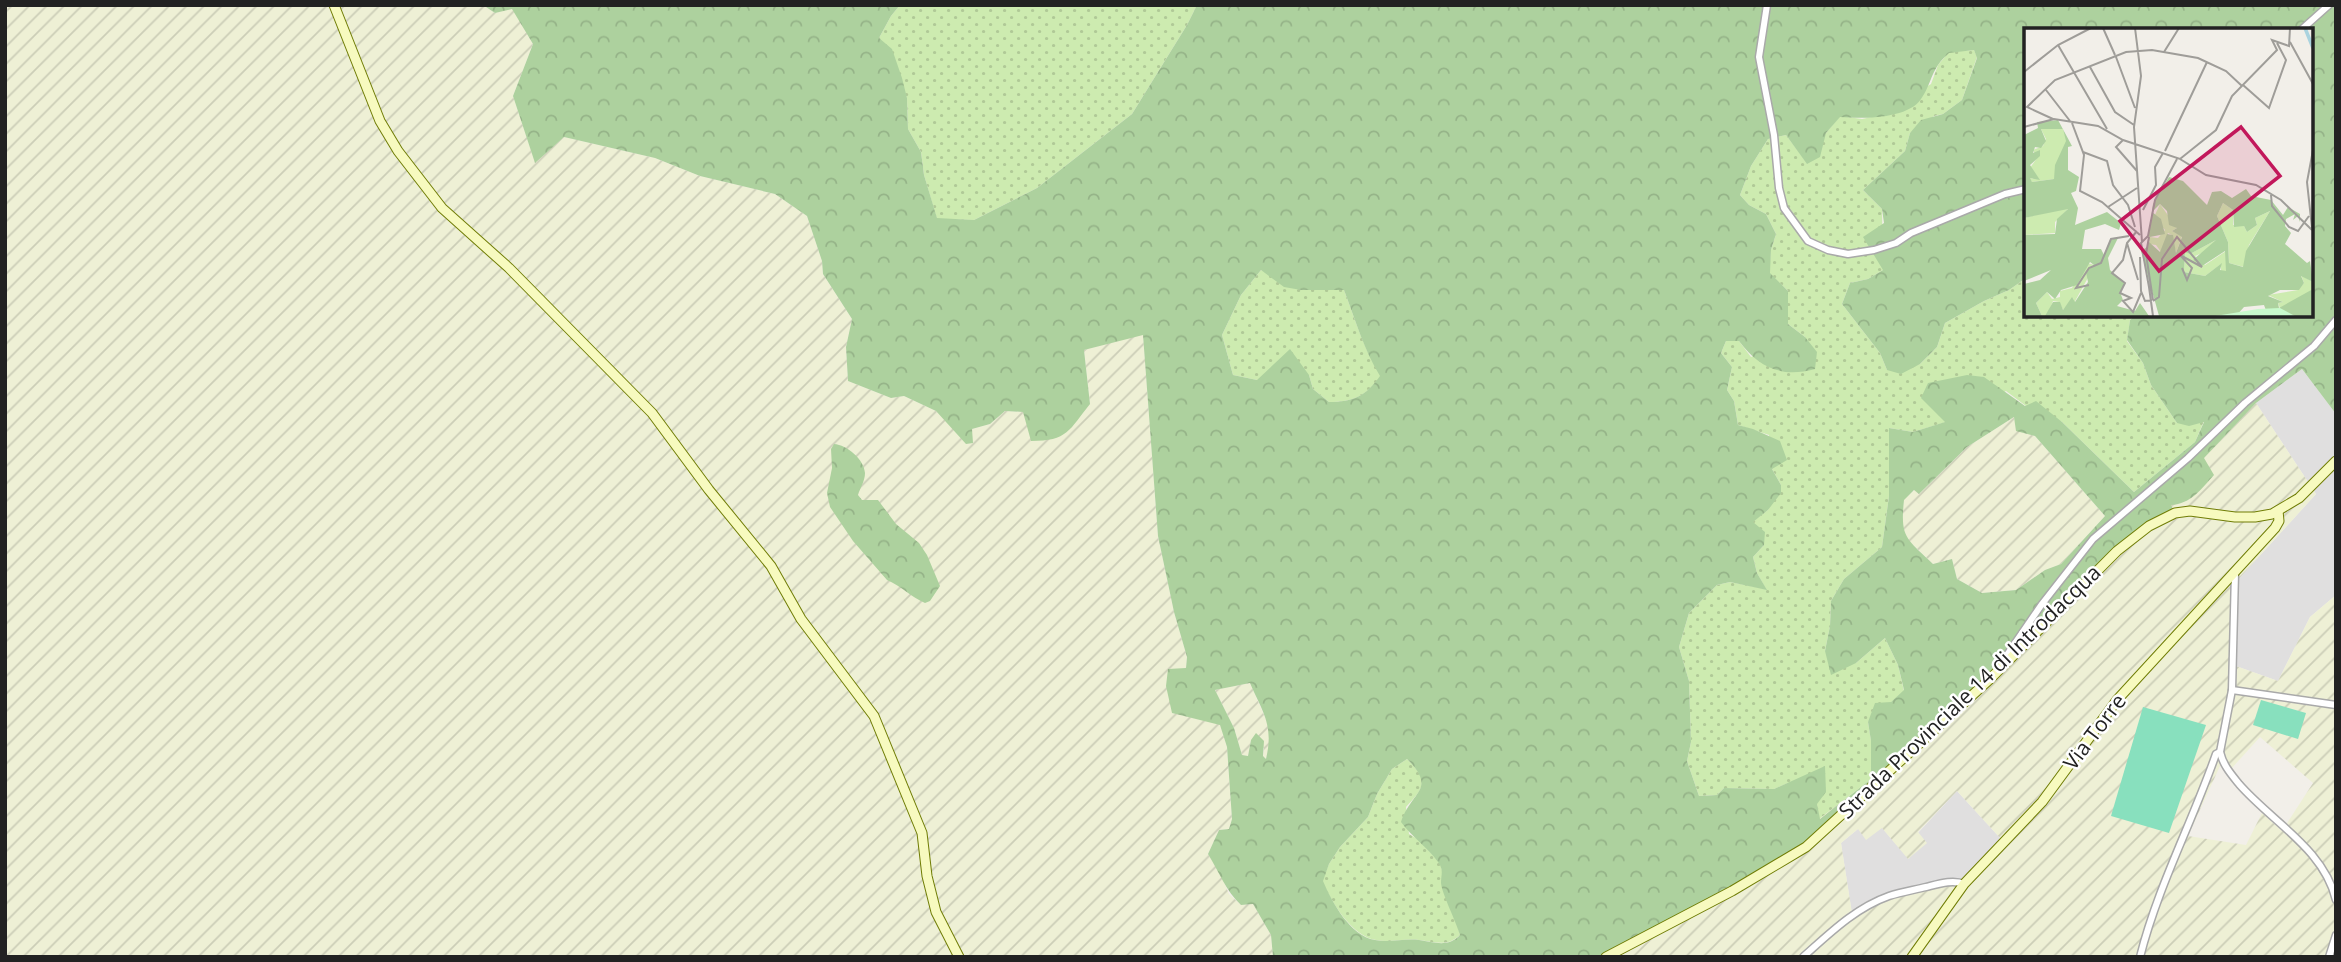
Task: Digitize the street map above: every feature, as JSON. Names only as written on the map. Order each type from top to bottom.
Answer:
[{"type":"main road","points":[[334,5],[385,133],[418,179],[442,208],[509,268],[652,413],[709,491],[771,566],[801,619],[874,716],[922,833],[927,876],[936,912],[960,957]]},
{"type":"main road","name":"Strada Provinciale 14 di Introdacqua","points":[[1606,957],[1732,891],[1806,846],[2010,659],[2117,551],[2149,526],[2175,513],[2190,511],[2245,517],[2265,516],[2299,498],[2336,461]]},
{"type":"main road","name":"Via Torre","points":[[1912,957],[1964,884],[2042,802],[2117,700],[2277,524],[2278,511]]},
{"type":"street","points":[[1767,5],[1759,57],[1774,135],[1779,188],[1784,208],[1808,241],[1828,250],[1848,254],[1874,250],[1896,243],[1911,233],[2006,194],[2024,190]]},
{"type":"street","points":[[2303,28],[2329,5]]},
{"type":"street","points":[[2010,659],[2007,655],[2048,596],[2093,539],[2188,458],[2245,403],[2314,346],[2336,320]]},
{"type":"street","points":[[2235,573],[2232,690],[2220,752],[2228,771],[2245,790],[2318,861],[2327,874],[2336,900]]},
{"type":"street","points":[[2232,690],[2336,705]]},
{"type":"street","points":[[2140,957],[2148,925],[2177,848],[2216,754],[2220,752]]},
{"type":"street","points":[[1803,957],[1843,923],[1872,904],[1902,892],[1951,882],[1964,884]]},
{"type":"street","points":[[2329,957],[2336,935]]},
{"type":"shaded area","points":[[2302,369],[2336,414],[2336,595],[2310,617],[2278,681],[2233,665],[2235,583],[2316,494],[2256,403]]},
{"type":"shaded area","points":[[1957,791],[2001,839],[1960,881],[1852,914],[1841,843],[1858,829],[1882,828],[1909,859],[1918,833]]},
{"type":"green space","points":[[5,5],[483,5],[495,13],[512,8],[533,44],[513,96],[535,162],[564,137],[655,158],[700,176],[775,194],[807,216],[822,261],[823,274],[852,319],[846,347],[848,381],[891,398],[904,396],[936,411],[944,418],[972,429],[990,424],[1005,411],[1023,412],[1090,404],[1084,350],[1143,334],[1158,536],[1174,612],[1187,657],[1172,713],[1220,724],[1227,747],[1232,819],[1229,829],[1219,830],[1208,854],[1220,872],[1229,894],[1241,905],[1253,904],[1271,935],[1273,957],[5,957]]},
{"type":"green space","points":[[483,5],[900,5],[879,38],[892,49],[902,78],[907,98],[908,129],[921,152],[924,175],[937,218],[974,220],[1037,188],[1132,114],[1197,5],[2336,5],[2336,414],[2302,369],[2256,403],[2204,458],[2214,475],[2200,490],[2190,499],[2171,505],[2175,513],[2149,526],[1806,847],[1606,957],[1273,957],[1271,935],[1253,904],[1241,905],[1236,900],[1208,854],[1219,830],[1229,829],[1232,819],[1227,747],[1220,725],[1172,713],[1166,686],[1168,669],[1186,668],[1187,657],[1174,612],[1158,536],[1143,335],[1084,350],[1090,404],[1072,427],[1060,436],[1031,441],[1023,412],[1005,411],[990,424],[972,429],[973,443],[966,444],[936,411],[904,396],[891,398],[848,381],[846,347],[852,319],[823,274],[822,261],[807,216],[775,194],[700,176],[655,158],[564,137],[535,163],[513,96],[533,44],[512,9],[495,13]],"holes":[[[2024,28],[2313,28],[2313,317],[2134,317],[2130,320],[2127,340],[2143,363],[2151,385],[2177,423],[2189,426],[2204,422],[2195,442],[2134,492],[2062,422],[2036,401],[2025,406],[1984,377],[1967,375],[1928,383],[1921,398],[1945,422],[1913,432],[1889,428],[1889,496],[1882,547],[1844,579],[1831,601],[1825,651],[1831,675],[1856,663],[1885,638],[1898,665],[1904,690],[1891,702],[1875,703],[1868,722],[1871,779],[1820,819],[1817,804],[1826,792],[1825,766],[1774,789],[1724,788],[1717,795],[1699,796],[1687,761],[1691,742],[1689,681],[1679,647],[1689,613],[1717,585],[1730,582],[1767,590],[1757,573],[1753,557],[1764,545],[1765,532],[1753,522],[1768,510],[1781,493],[1781,485],[1772,469],[1787,460],[1780,441],[1738,425],[1734,401],[1727,390],[1732,367],[1721,353],[1726,341],[1739,341],[1763,364],[1792,372],[1815,369],[1817,352],[1805,337],[1788,324],[1788,291],[1770,273],[1771,250],[1776,234],[1766,214],[1749,205],[1740,195],[1751,166],[1768,139],[1786,135],[1807,164],[1820,157],[1826,133],[1840,117],[1884,116],[1906,111],[1921,99],[1936,69],[1949,53],[1974,50],[1977,58],[1962,100],[1943,114],[1921,120],[1910,133],[1905,151],[1863,190],[1882,209],[1884,223],[1863,237],[1883,270],[1868,279],[1850,283],[1842,304],[1880,353],[1887,370],[1901,374],[1920,364],[1937,347],[1945,323],[2024,279]],[[1261,270],[1284,287],[1301,290],[1344,290],[1364,345],[1380,376],[1370,388],[1345,401],[1329,402],[1313,389],[1309,375],[1290,349],[1257,380],[1233,375],[1222,335],[1241,295]],[[2014,417],[2016,431],[2035,436],[2105,516],[2061,564],[2045,570],[2016,590],[1982,593],[1957,579],[1952,559],[1933,564],[1911,542],[1904,530],[1904,500],[1914,490],[1919,494],[1967,447]],[[1250,683],[1268,728],[1266,759],[1263,756],[1264,741],[1256,733],[1251,740],[1248,756],[1242,755],[1234,728],[1215,690]],[[1407,759],[1421,778],[1419,790],[1401,822],[1441,867],[1442,888],[1460,935],[1451,942],[1381,941],[1366,937],[1343,917],[1323,881],[1329,864],[1340,847],[1368,817],[1377,794],[1392,769]]]},
{"type":"green space","points":[[900,5],[1197,5],[1132,114],[1037,188],[974,220],[937,219],[924,175],[921,152],[908,129],[907,98],[879,38]]},
{"type":"green space","points":[[1974,50],[1977,57],[1962,100],[1910,133],[1905,151],[1863,190],[1882,209],[1883,270],[1868,279],[1850,283],[1842,304],[1880,353],[1887,370],[1920,364],[1937,347],[1945,323],[2024,279],[2024,317],[2134,317],[2130,320],[2127,341],[2143,363],[2151,385],[2177,423],[2204,421],[2195,442],[2134,492],[2062,422],[2026,406],[2006,391],[1946,422],[1913,432],[1889,428],[1889,496],[1882,547],[1844,579],[1831,601],[1825,651],[1856,663],[1885,638],[1898,665],[1904,691],[1868,722],[1871,779],[1819,819],[1817,804],[1788,783],[1774,789],[1724,788],[1717,795],[1699,796],[1687,761],[1691,742],[1689,681],[1679,647],[1689,613],[1717,585],[1730,582],[1766,589],[1757,573],[1753,557],[1764,545],[1752,522],[1768,510],[1781,485],[1772,469],[1769,435],[1738,425],[1734,401],[1727,390],[1732,367],[1721,353],[1726,341],[1739,341],[1751,357],[1805,337],[1788,324],[1788,291],[1769,273],[1776,234],[1766,214],[1749,205],[1740,195],[1751,166],[1768,139],[1786,135],[1807,163],[1840,116],[1862,119],[1881,115],[1931,84],[1938,65],[1949,52]]},
{"type":"green space","points":[[1261,270],[1301,290],[1344,290],[1365,345],[1381,376],[1370,388],[1352,399],[1329,402],[1313,389],[1309,375],[1257,380],[1233,375],[1222,335],[1241,295]]},
{"type":"green space","points":[[2256,403],[2316,494],[2235,583],[2233,665],[2278,681],[2310,617],[2336,595],[2336,957],[1606,957],[2171,505],[2203,458]],"holes":[[[2260,737],[2313,783],[2282,831],[2262,813],[2246,845],[2188,836],[2220,766],[2231,769]],[[1957,791],[2001,839],[1960,881],[1878,900],[1852,913],[1841,843],[1858,829],[1866,840],[1882,828],[1908,859],[1927,843],[1918,832]]]},
{"type":"green space","points":[[2014,417],[2017,430],[2035,436],[2105,516],[2061,564],[2045,570],[2016,590],[1982,593],[1957,579],[1952,559],[1933,564],[1908,540],[1901,524],[1904,499],[1915,490],[1919,494],[1967,447]]},
{"type":"green space","points":[[834,444],[849,450],[862,463],[865,476],[858,495],[862,500],[878,500],[896,524],[919,543],[927,555],[940,586],[930,601],[920,601],[887,580],[853,541],[830,507],[827,493],[832,468],[831,449]]},
{"type":"green space","points":[[1250,683],[1268,724],[1271,739],[1266,759],[1263,757],[1264,748],[1251,740],[1248,756],[1242,755],[1234,728],[1215,690]]},
{"type":"green space","points":[[2261,700],[2306,713],[2298,739],[2253,725]]},
{"type":"green space","points":[[2143,707],[2206,725],[2169,833],[2111,816]]},
{"type":"green space","points":[[1407,759],[1419,772],[1422,783],[1418,794],[1406,807],[1409,834],[1419,840],[1440,863],[1460,935],[1451,941],[1381,941],[1367,937],[1343,917],[1322,881],[1340,847],[1368,817],[1377,794],[1392,769]]}]
